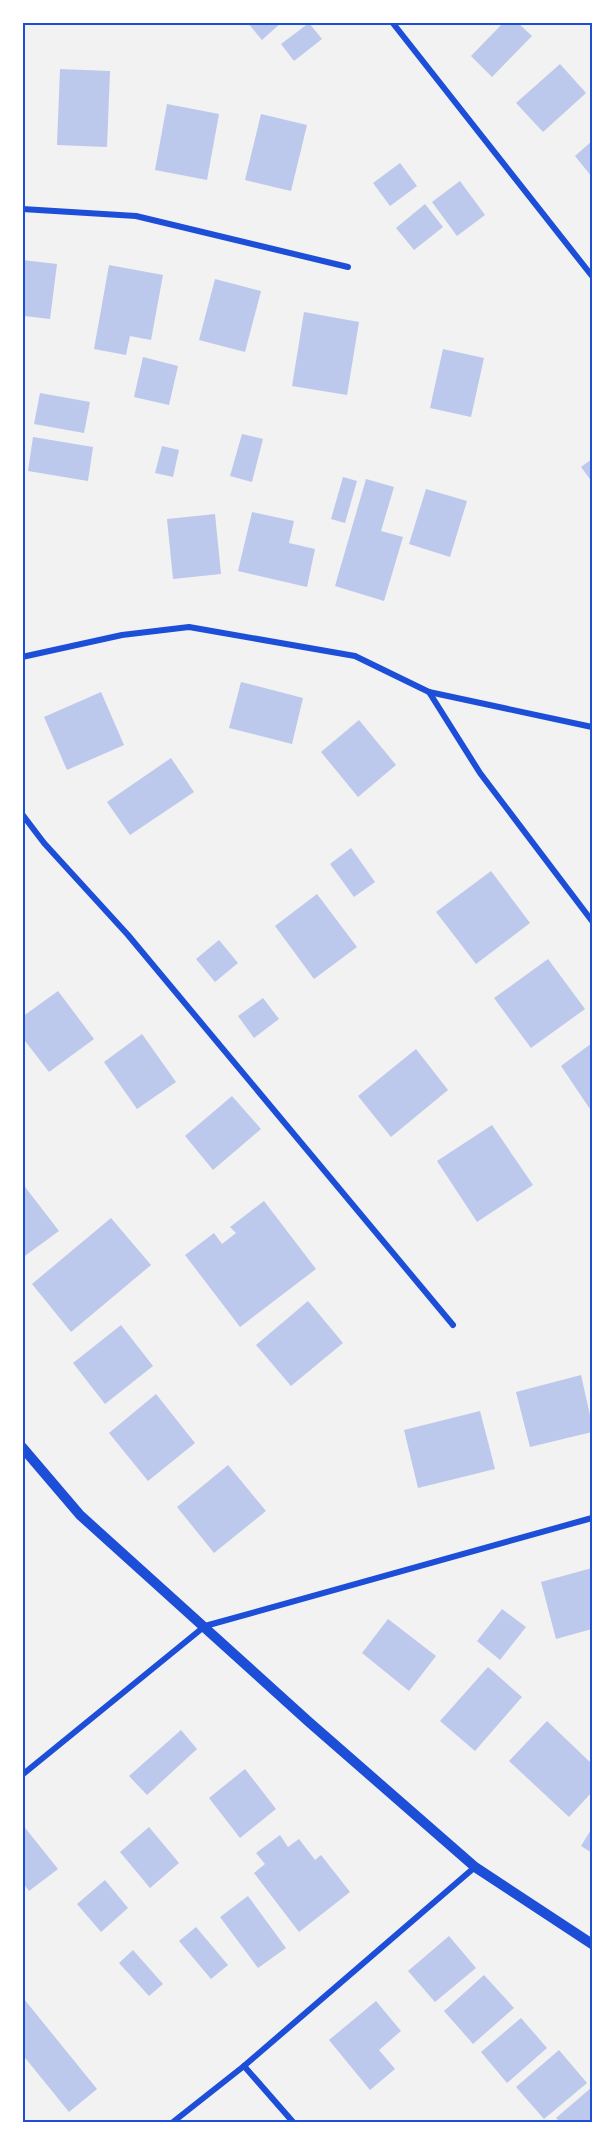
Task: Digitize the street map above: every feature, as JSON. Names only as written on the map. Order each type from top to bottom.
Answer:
[{"type":"street","points":[[392,22],[592,276]]},
{"type":"street","points":[[22,209],[136,216],[348,267]]},
{"type":"street","points":[[22,657],[122,635],[189,627],[355,656],[429,692],[592,727]]},
{"type":"street","points":[[429,692],[480,773],[592,921]]},
{"type":"street","points":[[22,814],[44,843],[135,945],[453,1325]]},
{"type":"street","points":[[22,1447],[80,1515],[309,1722],[475,1867],[592,1944]]},
{"type":"street","points":[[22,1775],[205,1626],[592,1518]]},
{"type":"street","points":[[173,2122],[244,2066],[475,1867]]},
{"type":"street","points":[[244,2066],[293,2122]]},
{"type":"building","points":[[247,22],[282,22],[262,40]]},
{"type":"building","points":[[504,22],[517,22],[532,36],[492,77],[471,56]]},
{"type":"building","points":[[309,23],[322,39],[294,61],[281,44]]},
{"type":"building","points":[[560,64],[586,93],[543,132],[516,103]]},
{"type":"building","points":[[60,69],[110,71],[107,147],[57,145]]},
{"type":"building","points":[[167,104],[219,114],[207,180],[155,170]]},
{"type":"building","points":[[261,114],[307,125],[291,191],[245,180]]},
{"type":"building","points":[[592,141],[592,177],[575,156]]},
{"type":"building","points":[[400,163],[417,186],[390,206],[373,183]]},
{"type":"building","points":[[460,181],[485,215],[457,236],[432,202]]},
{"type":"building","points":[[425,204],[443,227],[414,250],[396,228]]},
{"type":"building","points":[[22,260],[57,264],[50,319],[24,316]]},
{"type":"building","points":[[109,265],[163,275],[151,340],[130,336],[126,355],[94,349]]},
{"type":"building","points":[[215,279],[261,291],[245,352],[199,340]]},
{"type":"building","points":[[304,312],[359,322],[347,395],[292,386]]},
{"type":"building","points":[[443,349],[484,358],[471,417],[430,408]]},
{"type":"building","points":[[143,357],[178,366],[169,405],[134,397]]},
{"type":"building","points":[[40,393],[90,402],[84,433],[34,424]]},
{"type":"building","points":[[242,434],[263,439],[252,482],[230,476]]},
{"type":"building","points":[[33,437],[93,447],[88,481],[28,471]]},
{"type":"building","points":[[162,446],[179,450],[173,477],[155,473]]},
{"type":"building","points":[[592,459],[592,482],[581,467]]},
{"type":"building","points":[[343,477],[357,481],[345,523],[331,519]]},
{"type":"building","points":[[366,479],[394,487],[381,531],[403,537],[384,601],[335,586]]},
{"type":"building","points":[[426,489],[467,501],[450,557],[409,544]]},
{"type":"building","points":[[252,512],[294,521],[289,543],[315,549],[307,587],[238,571]]},
{"type":"building","points":[[215,514],[221,574],[173,579],[167,519]]},
{"type":"building","points":[[241,682],[303,698],[292,744],[229,728]]},
{"type":"building","points":[[101,692],[124,745],[67,770],[44,717]]},
{"type":"building","points":[[359,720],[396,765],[358,797],[321,752]]},
{"type":"building","points":[[171,758],[194,792],[130,835],[107,802]]},
{"type":"building","points":[[351,848],[375,882],[354,897],[330,864]]},
{"type":"building","points":[[491,871],[530,923],[476,964],[436,912]]},
{"type":"building","points":[[317,894],[357,947],[314,979],[275,926]]},
{"type":"building","points":[[219,940],[238,963],[215,982],[196,959]]},
{"type":"building","points":[[548,959],[585,1009],[531,1048],[494,998]]},
{"type":"building","points":[[58,991],[94,1039],[49,1072],[22,1037],[22,1017]]},
{"type":"building","points":[[263,998],[279,1019],[254,1038],[238,1016]]},
{"type":"building","points":[[142,1034],[176,1082],[137,1109],[104,1062]]},
{"type":"building","points":[[592,1043],[592,1112],[561,1066]]},
{"type":"building","points":[[416,1049],[448,1090],[391,1137],[358,1096]]},
{"type":"building","points":[[232,1096],[261,1129],[213,1170],[185,1136]]},
{"type":"building","points":[[492,1125],[533,1185],[477,1222],[437,1161]]},
{"type":"building","points":[[22,1183],[59,1231],[22,1258]]},
{"type":"building","points":[[264,1201],[316,1269],[240,1327],[185,1255],[214,1233],[222,1244],[236,1233],[230,1227]]},
{"type":"building","points":[[111,1218],[151,1265],[71,1332],[32,1284]]},
{"type":"building","points":[[308,1301],[343,1343],[291,1386],[256,1345]]},
{"type":"building","points":[[121,1325],[153,1366],[105,1404],[73,1363]]},
{"type":"building","points":[[581,1375],[592,1432],[530,1447],[516,1392]]},
{"type":"building","points":[[156,1394],[195,1443],[148,1481],[109,1433]]},
{"type":"building","points":[[480,1411],[495,1469],[418,1488],[404,1430]]},
{"type":"building","points":[[228,1465],[266,1511],[214,1553],[177,1507]]},
{"type":"building","points":[[592,1568],[592,1629],[556,1639],[541,1582]]},
{"type":"building","points":[[502,1609],[526,1627],[500,1660],[477,1641]]},
{"type":"building","points":[[388,1619],[436,1656],[409,1691],[362,1653]]},
{"type":"building","points":[[488,1667],[522,1697],[475,1751],[440,1721]]},
{"type":"building","points":[[547,1721],[592,1764],[592,1792],[569,1817],[509,1761]]},
{"type":"building","points":[[181,1730],[197,1749],[147,1795],[129,1776]]},
{"type":"building","points":[[245,1769],[276,1809],[240,1838],[209,1798]]},
{"type":"building","points":[[22,1824],[58,1869],[29,1891],[22,1882]]},
{"type":"building","points":[[149,1827],[179,1863],[150,1888],[120,1852]]},
{"type":"building","points":[[592,1828],[592,1853],[581,1846]]},
{"type":"building","points":[[280,1835],[288,1847],[299,1839],[315,1860],[321,1855],[350,1892],[299,1932],[254,1873],[265,1864],[256,1853]]},
{"type":"building","points":[[105,1880],[128,1908],[101,1932],[77,1904]]},
{"type":"building","points":[[248,1896],[286,1948],[258,1968],[220,1917]]},
{"type":"building","points":[[196,1927],[228,1965],[211,1979],[179,1941]]},
{"type":"building","points":[[449,1936],[476,1968],[435,2002],[408,1971]]},
{"type":"building","points":[[133,1950],[163,1984],[149,1996],[119,1963]]},
{"type":"building","points":[[484,1975],[514,2008],[473,2044],[444,2011]]},
{"type":"building","points":[[24,1999],[97,2089],[69,2112],[22,2054],[22,2000]]},
{"type":"building","points":[[376,2001],[401,2031],[379,2050],[395,2069],[370,2090],[329,2040]]},
{"type":"building","points":[[521,2018],[547,2048],[507,2083],[481,2052]]},
{"type":"building","points":[[559,2050],[587,2083],[544,2119],[516,2087]]},
{"type":"building","points":[[592,2087],[592,2122],[560,2122],[556,2118]]}]
